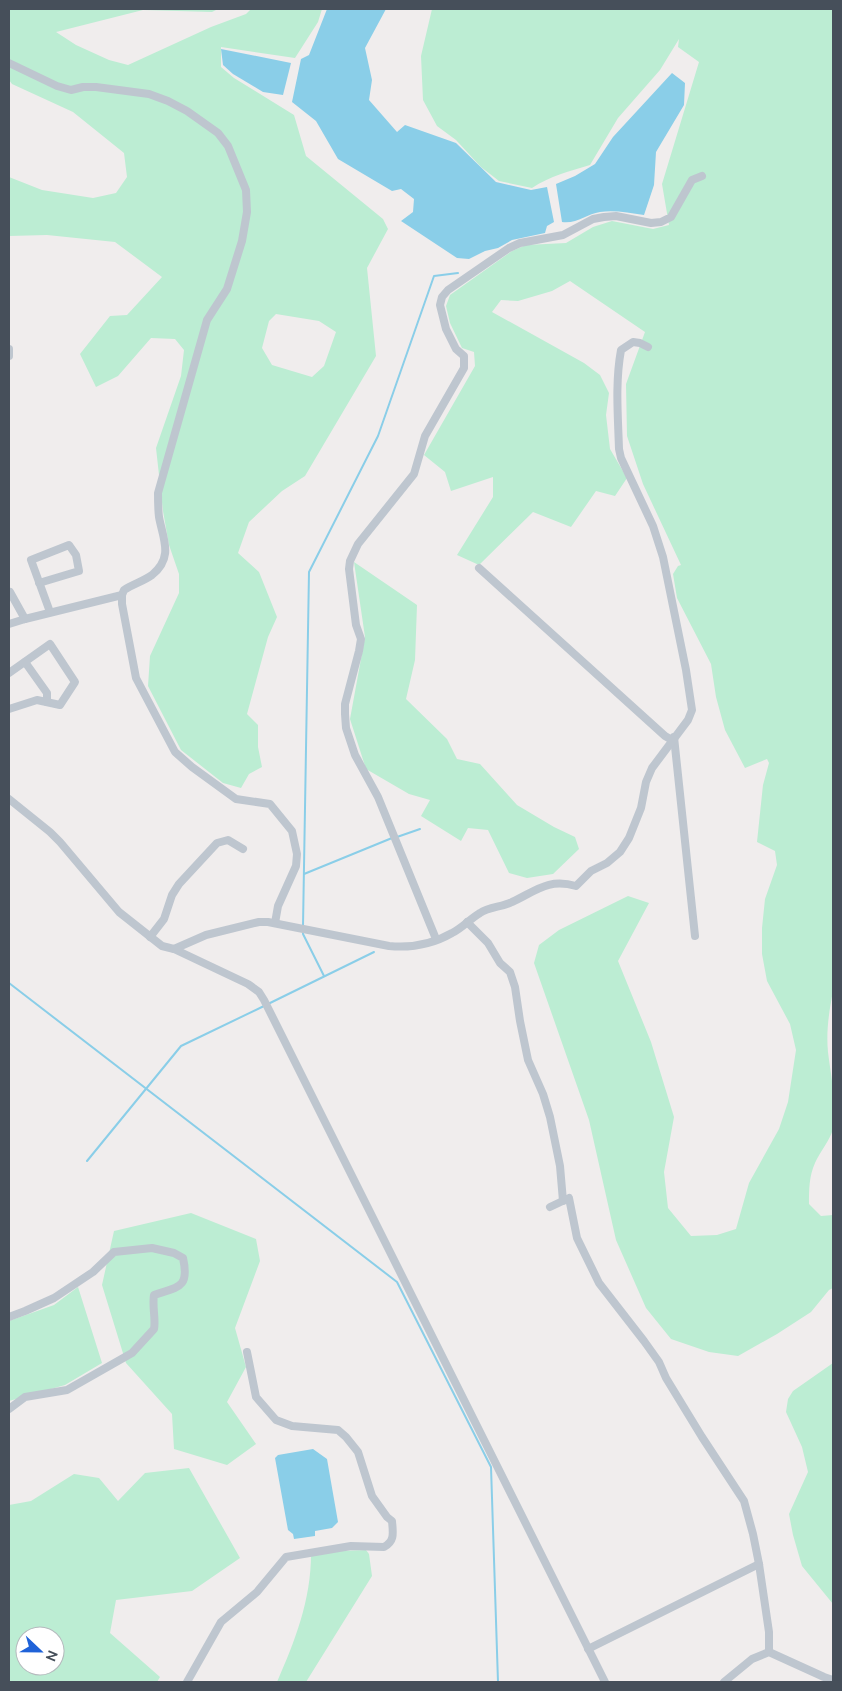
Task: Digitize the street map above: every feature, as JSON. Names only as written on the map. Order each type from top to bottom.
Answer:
[{"type":"street","points":[[9,63],[57,86],[71,90],[83,87],[96,87],[149,94],[187,111],[218,133],[228,146],[246,190],[247,212],[242,241],[227,289],[207,320],[158,493],[159,518],[166,546],[165,556],[161,565],[152,575],[124,590],[122,604],[136,678],[174,752],[236,799],[270,804],[292,831],[297,854],[296,866],[278,906],[275,923]]},
{"type":"street","points":[[436,939],[378,797],[355,754],[346,728],[344,714],[361,639],[356,625],[349,569],[350,560],[358,544],[414,474],[425,436],[464,368],[464,356],[456,349],[446,328],[440,305],[442,297],[448,290],[509,248],[520,243],[563,235],[593,219],[616,216],[651,223],[660,222],[671,217],[692,180],[702,176]]},
{"type":"street","points":[[174,949],[206,935],[259,922],[275,923],[400,947],[426,944],[451,934],[480,913],[511,903],[543,886],[554,882],[564,882],[576,886],[591,872],[607,863],[620,852],[629,838],[641,808],[646,782],[652,768],[691,715],[688,679],[663,557],[653,526],[621,458],[619,449],[617,387],[621,350],[633,342],[648,347]]},
{"type":"street","points":[[9,349],[9,356]]},
{"type":"street","points":[[39,583],[79,572],[76,555],[69,545],[31,560],[39,583],[50,612]]},
{"type":"street","points":[[479,568],[665,736],[673,738]]},
{"type":"street","points":[[10,592],[25,619]]},
{"type":"street","points":[[9,624],[122,595]]},
{"type":"street","points":[[9,673],[50,644],[75,682],[60,705],[37,700],[9,709]]},
{"type":"street","points":[[25,662],[47,693],[47,702]]},
{"type":"street","points":[[673,738],[695,936]]},
{"type":"street","points":[[9,799],[50,832],[119,912],[150,937],[162,946],[174,949],[248,984],[259,992],[605,1682]]},
{"type":"street","points":[[150,937],[164,919],[172,895],[179,884],[217,843],[228,840],[243,849]]},
{"type":"street","points":[[467,922],[488,943],[500,963],[510,972],[515,987],[528,1060],[543,1094],[550,1117],[560,1166],[563,1201]]},
{"type":"street","points":[[550,1207],[569,1198],[578,1238],[599,1283],[659,1362],[666,1378],[702,1437],[744,1501],[753,1534],[758,1564],[769,1632],[769,1652]]},
{"type":"street","points":[[9,1317],[54,1298],[93,1272],[114,1252],[152,1248],[174,1253],[183,1258],[185,1275],[182,1285],[176,1289],[154,1295],[154,1329],[132,1353],[67,1390],[25,1397],[9,1409]]},
{"type":"street","points":[[187,1682],[221,1622],[257,1592],[286,1557],[351,1546],[384,1548],[392,1541],[394,1534],[392,1521],[372,1496],[358,1452],[346,1437],[338,1430],[292,1426],[276,1420],[256,1397],[247,1352]]},
{"type":"street","points":[[588,1649],[758,1564]]},
{"type":"street","points":[[724,1682],[752,1659],[769,1652],[833,1680]]},
{"type":"green space","points":[[9,9],[218,9],[212,12],[143,10],[56,32],[76,45],[109,60],[128,65],[211,27],[246,14],[251,9],[322,9],[318,22],[295,58],[221,47],[221,67],[234,78],[294,115],[306,156],[383,219],[388,229],[367,268],[376,356],[305,476],[282,491],[249,522],[238,553],[259,572],[277,617],[268,637],[247,714],[258,725],[258,747],[262,767],[249,774],[241,788],[223,783],[181,750],[148,686],[150,656],[179,593],[179,574],[169,545],[156,448],[181,376],[184,350],[175,339],[151,338],[118,376],[96,387],[80,354],[110,316],[127,315],[162,277],[115,242],[47,235],[9,236],[9,177],[42,190],[93,198],[116,193],[127,177],[124,153],[73,112],[12,84],[9,80]],"holes":[[[276,314],[319,321],[336,332],[324,366],[312,377],[272,365],[262,348],[269,321]]]},
{"type":"green space","points":[[432,9],[833,9],[833,991],[827,1037],[834,1119],[832,1133],[813,1168],[809,1188],[809,1204],[821,1216],[833,1215],[833,1288],[829,1290],[811,1312],[738,1356],[709,1352],[671,1339],[646,1308],[616,1240],[589,1120],[534,963],[539,945],[559,930],[628,896],[649,903],[618,961],[651,1042],[674,1117],[664,1172],[668,1208],[691,1236],[717,1235],[736,1229],[749,1183],[779,1129],[788,1102],[796,1050],[790,1024],[767,981],[762,954],[765,899],[777,865],[775,851],[757,842],[763,785],[769,763],[767,759],[745,768],[725,730],[716,697],[711,664],[677,598],[673,574],[678,566],[681,565],[643,484],[627,436],[626,384],[645,332],[570,281],[552,291],[518,301],[501,300],[492,312],[584,363],[600,375],[609,393],[606,415],[610,449],[627,478],[615,496],[596,491],[571,527],[533,512],[479,565],[457,555],[493,497],[493,477],[451,491],[445,472],[424,455],[475,366],[474,352],[462,348],[450,323],[446,306],[450,295],[512,251],[526,245],[566,243],[593,227],[612,221],[653,229],[669,225],[662,184],[699,62],[678,47],[679,39],[660,70],[618,118],[590,165],[553,177],[532,188],[499,181],[481,167],[456,140],[437,126],[423,100],[421,56]]},
{"type":"green space","points":[[354,562],[417,605],[415,660],[406,699],[447,739],[457,759],[480,764],[517,805],[575,837],[579,849],[553,874],[527,878],[509,873],[488,830],[468,828],[461,841],[421,816],[430,800],[409,794],[366,769],[350,719],[365,637]]},
{"type":"green space","points":[[191,1213],[256,1239],[260,1261],[235,1328],[246,1367],[227,1402],[256,1444],[227,1465],[174,1449],[172,1414],[126,1363],[102,1285],[114,1231]]},
{"type":"green space","points":[[78,1287],[102,1363],[65,1385],[9,1401],[9,1321],[54,1305]]},
{"type":"green space","points":[[833,1363],[833,1604],[802,1566],[793,1535],[789,1514],[808,1472],[802,1447],[786,1412],[788,1399],[793,1391]]},
{"type":"green space","points":[[189,1468],[240,1558],[192,1591],[116,1600],[110,1633],[160,1677],[157,1682],[9,1682],[9,1505],[31,1501],[74,1474],[99,1478],[118,1501],[145,1473]]},
{"type":"green space","points":[[366,1550],[369,1554],[372,1576],[306,1682],[277,1682],[301,1620],[308,1588],[311,1554]]},
{"type":"water","points":[[327,9],[386,9],[365,48],[372,80],[369,100],[397,132],[405,125],[456,143],[496,182],[531,190],[547,187],[554,222],[547,226],[545,233],[512,240],[498,248],[485,251],[469,259],[457,258],[401,221],[413,212],[414,199],[401,189],[392,191],[338,159],[316,121],[292,102],[301,59],[309,55]]},
{"type":"water","points":[[221,49],[291,63],[283,95],[263,92],[233,74],[223,65]]},
{"type":"water","points":[[672,73],[685,83],[684,105],[656,152],[654,185],[644,215],[606,211],[572,222],[562,222],[556,184],[575,176],[595,164],[613,137]]},
{"type":"water","points":[[313,1449],[327,1459],[338,1522],[332,1528],[315,1531],[315,1536],[294,1539],[293,1534],[288,1530],[275,1458],[278,1455]]},
{"type":"waterway","points":[[303,926],[309,572],[378,436],[434,276],[458,273]]},
{"type":"waterway","points":[[397,837],[420,829]]},
{"type":"waterway","points":[[304,874],[392,838]]},
{"type":"waterway","points":[[303,931],[324,976]]},
{"type":"waterway","points":[[268,1004],[374,952]]},
{"type":"waterway","points":[[9,983],[397,1282],[491,1467],[498,1682]]},
{"type":"waterway","points":[[87,1161],[181,1046],[264,1006]]}]
